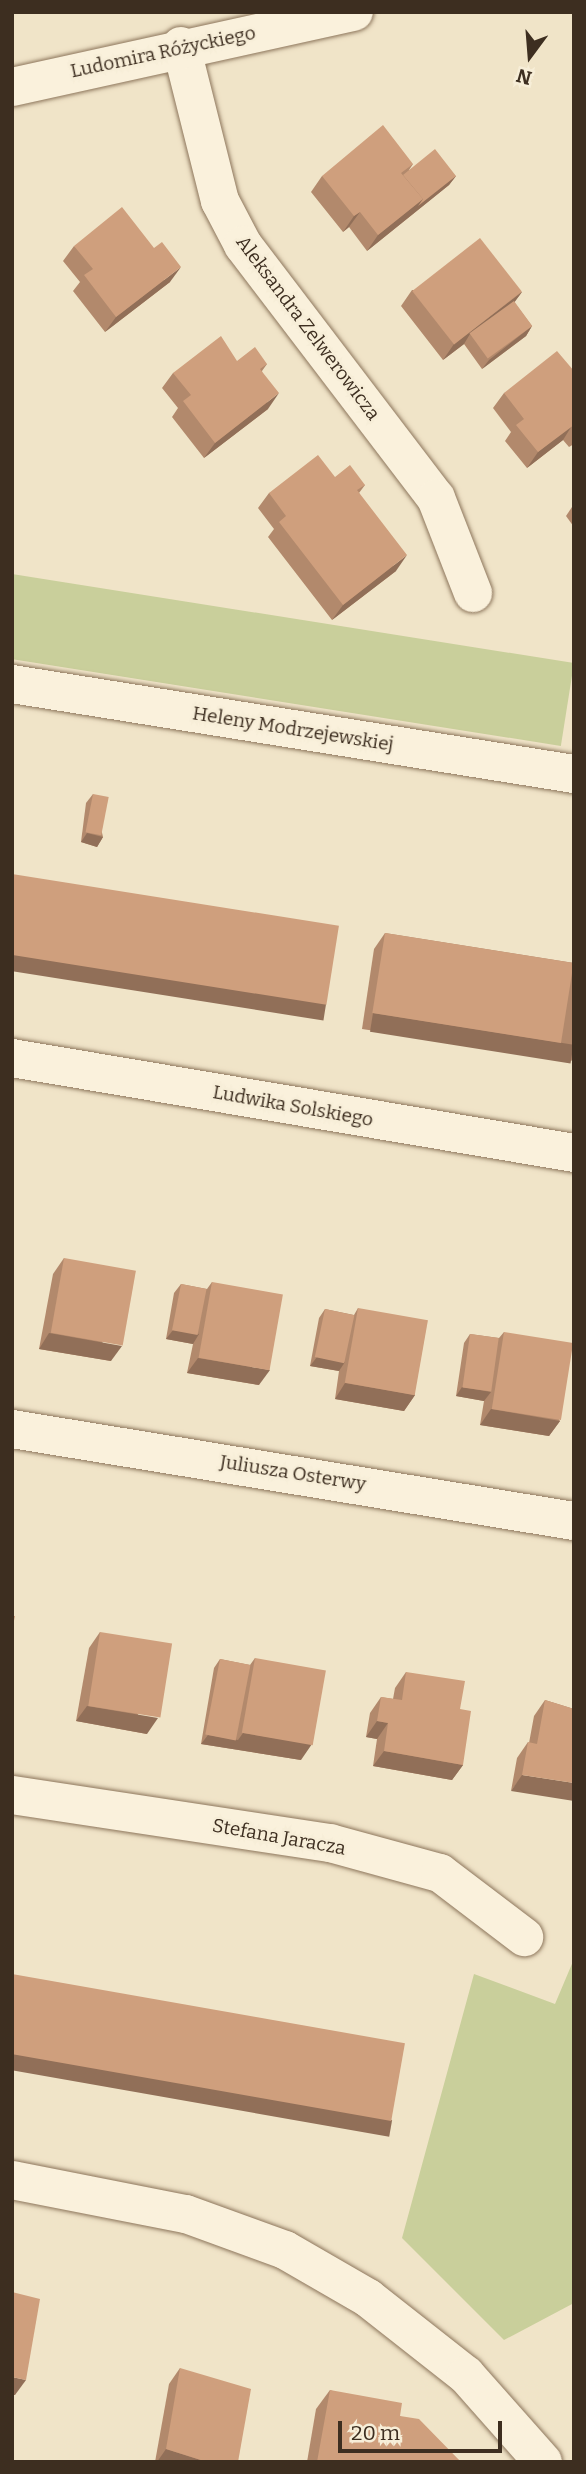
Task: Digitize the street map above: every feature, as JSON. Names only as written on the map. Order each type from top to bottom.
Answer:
[{"type":"street","name":"Ludomira Różyckiego","points":[[12,87],[181,46],[355,12]]},
{"type":"street","name":"Aleksandra Zelwerowicza","points":[[181,46],[220,201],[243,245],[436,498],[474,593]]},
{"type":"street","name":"Heleny Modrzejewskiej","points":[[12,684],[574,774]]},
{"type":"street","name":"Ludwika Solskiego","points":[[12,1058],[574,1153]]},
{"type":"street","name":"Juliusza Osterwy","points":[[12,1429],[574,1521]]},
{"type":"street","name":"Stefana Jaracza","points":[[12,1795],[342,1846],[440,1873],[524,1937]]},
{"type":"street","points":[[12,2180],[186,2214],[285,2250],[368,2298],[466,2375],[543,2462]]},
{"type":"green space","points":[[12,574],[574,663],[561,746],[12,659]]},
{"type":"green space","points":[[574,1959],[574,2303],[504,2340],[402,2238],[474,1974],[555,2004]]},
{"type":"building","points":[[383,125],[413,164],[401,173],[423,199],[378,235],[360,212],[354,216],[322,176]]},
{"type":"building","points":[[435,149],[456,176],[418,206],[423,199],[403,175]]},
{"type":"building","points":[[122,207],[154,248],[162,242],[181,267],[116,317],[84,275],[93,269],[74,246]]},
{"type":"building","points":[[480,238],[522,292],[454,345],[412,291]]},
{"type":"building","points":[[514,301],[532,326],[488,358],[470,333]]},
{"type":"building","points":[[221,336],[237,361],[255,347],[267,364],[260,369],[279,393],[215,443],[183,401],[191,395],[173,373]]},
{"type":"building","points":[[557,351],[574,371],[574,425],[538,452],[516,425],[524,419],[504,393]]},
{"type":"building","points":[[318,455],[335,477],[350,465],[365,485],[357,490],[407,555],[343,605],[279,522],[286,516],[269,493]]},
{"type":"building","points":[[93,794],[109,797],[101,835],[86,832]]},
{"type":"building","points":[[12,874],[339,926],[326,1005],[12,955]]},
{"type":"building","points":[[385,933],[574,963],[561,1043],[372,1013]]},
{"type":"building","points":[[64,1258],[136,1271],[123,1346],[51,1333]]},
{"type":"building","points":[[212,1282],[283,1295],[270,1370],[199,1358]]},
{"type":"building","points":[[181,1284],[207,1289],[198,1335],[172,1330]]},
{"type":"building","points":[[358,1308],[428,1320],[415,1395],[345,1383]]},
{"type":"building","points":[[325,1309],[354,1315],[344,1363],[315,1357]]},
{"type":"building","points":[[504,1332],[573,1343],[561,1420],[492,1409]]},
{"type":"building","points":[[470,1334],[499,1338],[491,1392],[462,1387]]},
{"type":"building","points":[[100,1632],[172,1643],[160,1717],[88,1706]]},
{"type":"building","points":[[255,1658],[326,1671],[313,1745],[242,1733]]},
{"type":"building","points":[[220,1659],[250,1665],[236,1741],[205,1735]]},
{"type":"building","points":[[406,1672],[465,1681],[460,1709],[471,1711],[463,1765],[384,1751],[388,1723],[377,1721],[381,1697],[402,1700]]},
{"type":"building","points":[[545,1700],[574,1709],[574,1783],[522,1775],[528,1742],[537,1744]]},
{"type":"building","points":[[12,1974],[405,2043],[391,2121],[12,2054]]},
{"type":"building","points":[[12,2292],[40,2299],[26,2380],[12,2377]]},
{"type":"building","points":[[180,2368],[251,2389],[238,2462],[207,2462],[166,2449]]},
{"type":"building","points":[[330,2390],[402,2403],[400,2416],[419,2419],[461,2462],[317,2462]]}]
